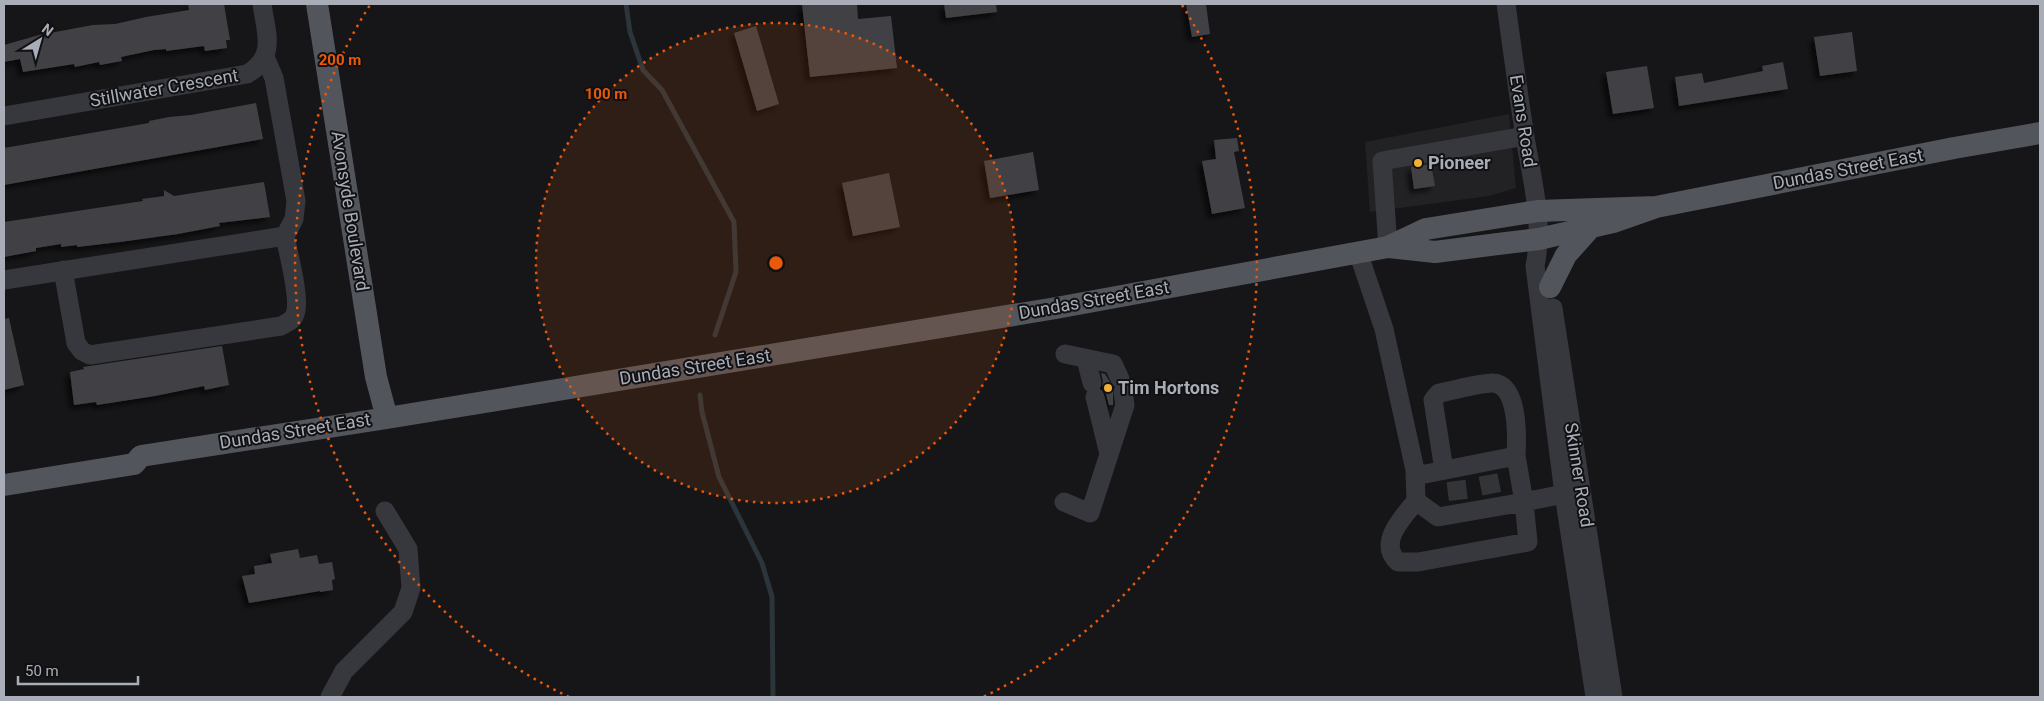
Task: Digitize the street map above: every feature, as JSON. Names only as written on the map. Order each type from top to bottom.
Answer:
[{"type":"main road","name":"Avonsyde Boulevard","points":[[318,4],[376,378],[387,418]]},
{"type":"main road","name":"Dundas Street East","points":[[4,485],[134,464],[141,456],[387,418],[1056,308],[1388,247],[1435,252],[1538,246],[1592,226],[1613,222],[1656,207],[1954,148],[2040,133]]},
{"type":"main road","name":"Dundas Street East","points":[[1388,247],[1426,229],[1538,211],[1656,207]]},
{"type":"main road","points":[[1550,287],[1566,255],[1592,226]]},
{"type":"street","points":[[63,270],[76,343],[82,351],[90,354],[281,326],[290,322],[295,316],[297,304],[285,236],[294,219],[296,201],[274,78],[265,57],[268,44],[262,4]]},
{"type":"street","name":"Evans Road","points":[[1506,4],[1538,211],[1538,246]]},
{"type":"street","name":"Stillwater Crescent","points":[[4,116],[247,74],[258,68],[265,57]]},
{"type":"street","points":[[1388,247],[1382,161],[1525,136]]},
{"type":"street","points":[[4,280],[285,236]]},
{"type":"street","name":"Skinner Road","points":[[1538,246],[1550,287],[1613,697]]},
{"type":"street","name":"Skinner Road","points":[[1538,246],[1535,266],[1564,494],[1595,697]]},
{"type":"street","points":[[1358,252],[1384,329],[1415,476],[1416,501],[1396,527],[1389,544],[1392,556],[1398,562],[1418,562],[1528,542],[1524,502],[1516,456],[1517,433],[1511,398],[1506,389],[1494,383],[1439,393],[1433,400],[1451,473]]},
{"type":"street","points":[[1064,502],[1090,513],[1125,405],[1122,386],[1113,364],[1065,354]]},
{"type":"street","points":[[1086,359],[1109,455]]},
{"type":"street","points":[[1415,476],[1487,468],[1516,456]]},
{"type":"street","points":[[1416,501],[1438,518],[1460,509],[1524,502],[1564,494]]},
{"type":"street","points":[[330,697],[344,671],[403,612],[411,588],[408,549],[384,511]]},
{"type":"shaded area","points":[[1509,114],[1516,188],[1489,196],[1370,212],[1365,142]]},
{"type":"building","points":[[188,4],[224,4],[230,40],[226,40],[227,48],[205,51],[204,46],[166,51],[166,49],[154,50],[121,57],[122,61],[100,65],[99,62],[75,67],[74,64],[23,72],[20,59],[4,62],[4,45],[39,35],[93,25],[115,24],[189,10]]},
{"type":"building","points":[[802,4],[857,4],[858,19],[891,16],[897,68],[810,77]]},
{"type":"building","points":[[944,4],[996,4],[997,12],[946,18]]},
{"type":"building","points":[[1186,4],[1206,4],[1210,34],[1192,37]]},
{"type":"building","points":[[756,26],[779,104],[757,111],[734,33]]},
{"type":"building","points":[[1852,32],[1857,71],[1820,76],[1814,37]]},
{"type":"building","points":[[1783,62],[1788,89],[1679,106],[1675,77],[1702,73],[1704,83],[1763,71],[1762,66]]},
{"type":"building","points":[[1647,66],[1654,108],[1613,114],[1606,72]]},
{"type":"building","points":[[256,103],[263,139],[4,185],[4,148],[149,123],[149,121],[169,117],[191,115]]},
{"type":"building","points":[[1237,138],[1239,151],[1234,152],[1245,208],[1212,214],[1202,161],[1216,159],[1214,140]]},
{"type":"building","points":[[1033,152],[1039,190],[990,198],[984,161]]},
{"type":"building","points":[[1431,164],[1435,186],[1414,189],[1411,167]]},
{"type":"building","points":[[889,173],[900,227],[853,236],[842,183]]},
{"type":"building","points":[[264,182],[270,217],[219,223],[220,226],[120,242],[77,247],[77,245],[61,247],[61,244],[36,248],[36,251],[4,257],[4,222],[143,201],[142,199],[164,196],[164,190],[174,196]]},
{"type":"building","points":[[9,318],[24,385],[4,390],[4,319]]},
{"type":"building","points":[[222,346],[229,385],[205,390],[204,386],[97,405],[96,402],[74,405],[70,372],[84,369],[83,367]]},
{"type":"building","points":[[1101,373],[1105,374],[1113,387],[1113,405],[1109,405],[1102,388]]},
{"type":"building","points":[[298,549],[300,558],[317,555],[319,564],[332,562],[335,579],[332,580],[333,590],[249,603],[242,576],[255,574],[254,566],[272,563],[270,554]]},
{"type":"waterway","points":[[626,4],[630,32],[643,70],[662,90],[734,222],[736,272],[715,335]]},
{"type":"waterway","points":[[700,395],[702,412],[719,477],[762,563],[772,597],[773,697]]},
{"type":"tunnel","points":[[1488,475],[1493,500]]},
{"type":"tunnel","points":[[1456,481],[1459,505]]},
{"type":"place","name":"Pioneer","points":[[1418,163]]},
{"type":"place","name":"Tim Hortons","points":[[1108,388]]}]
